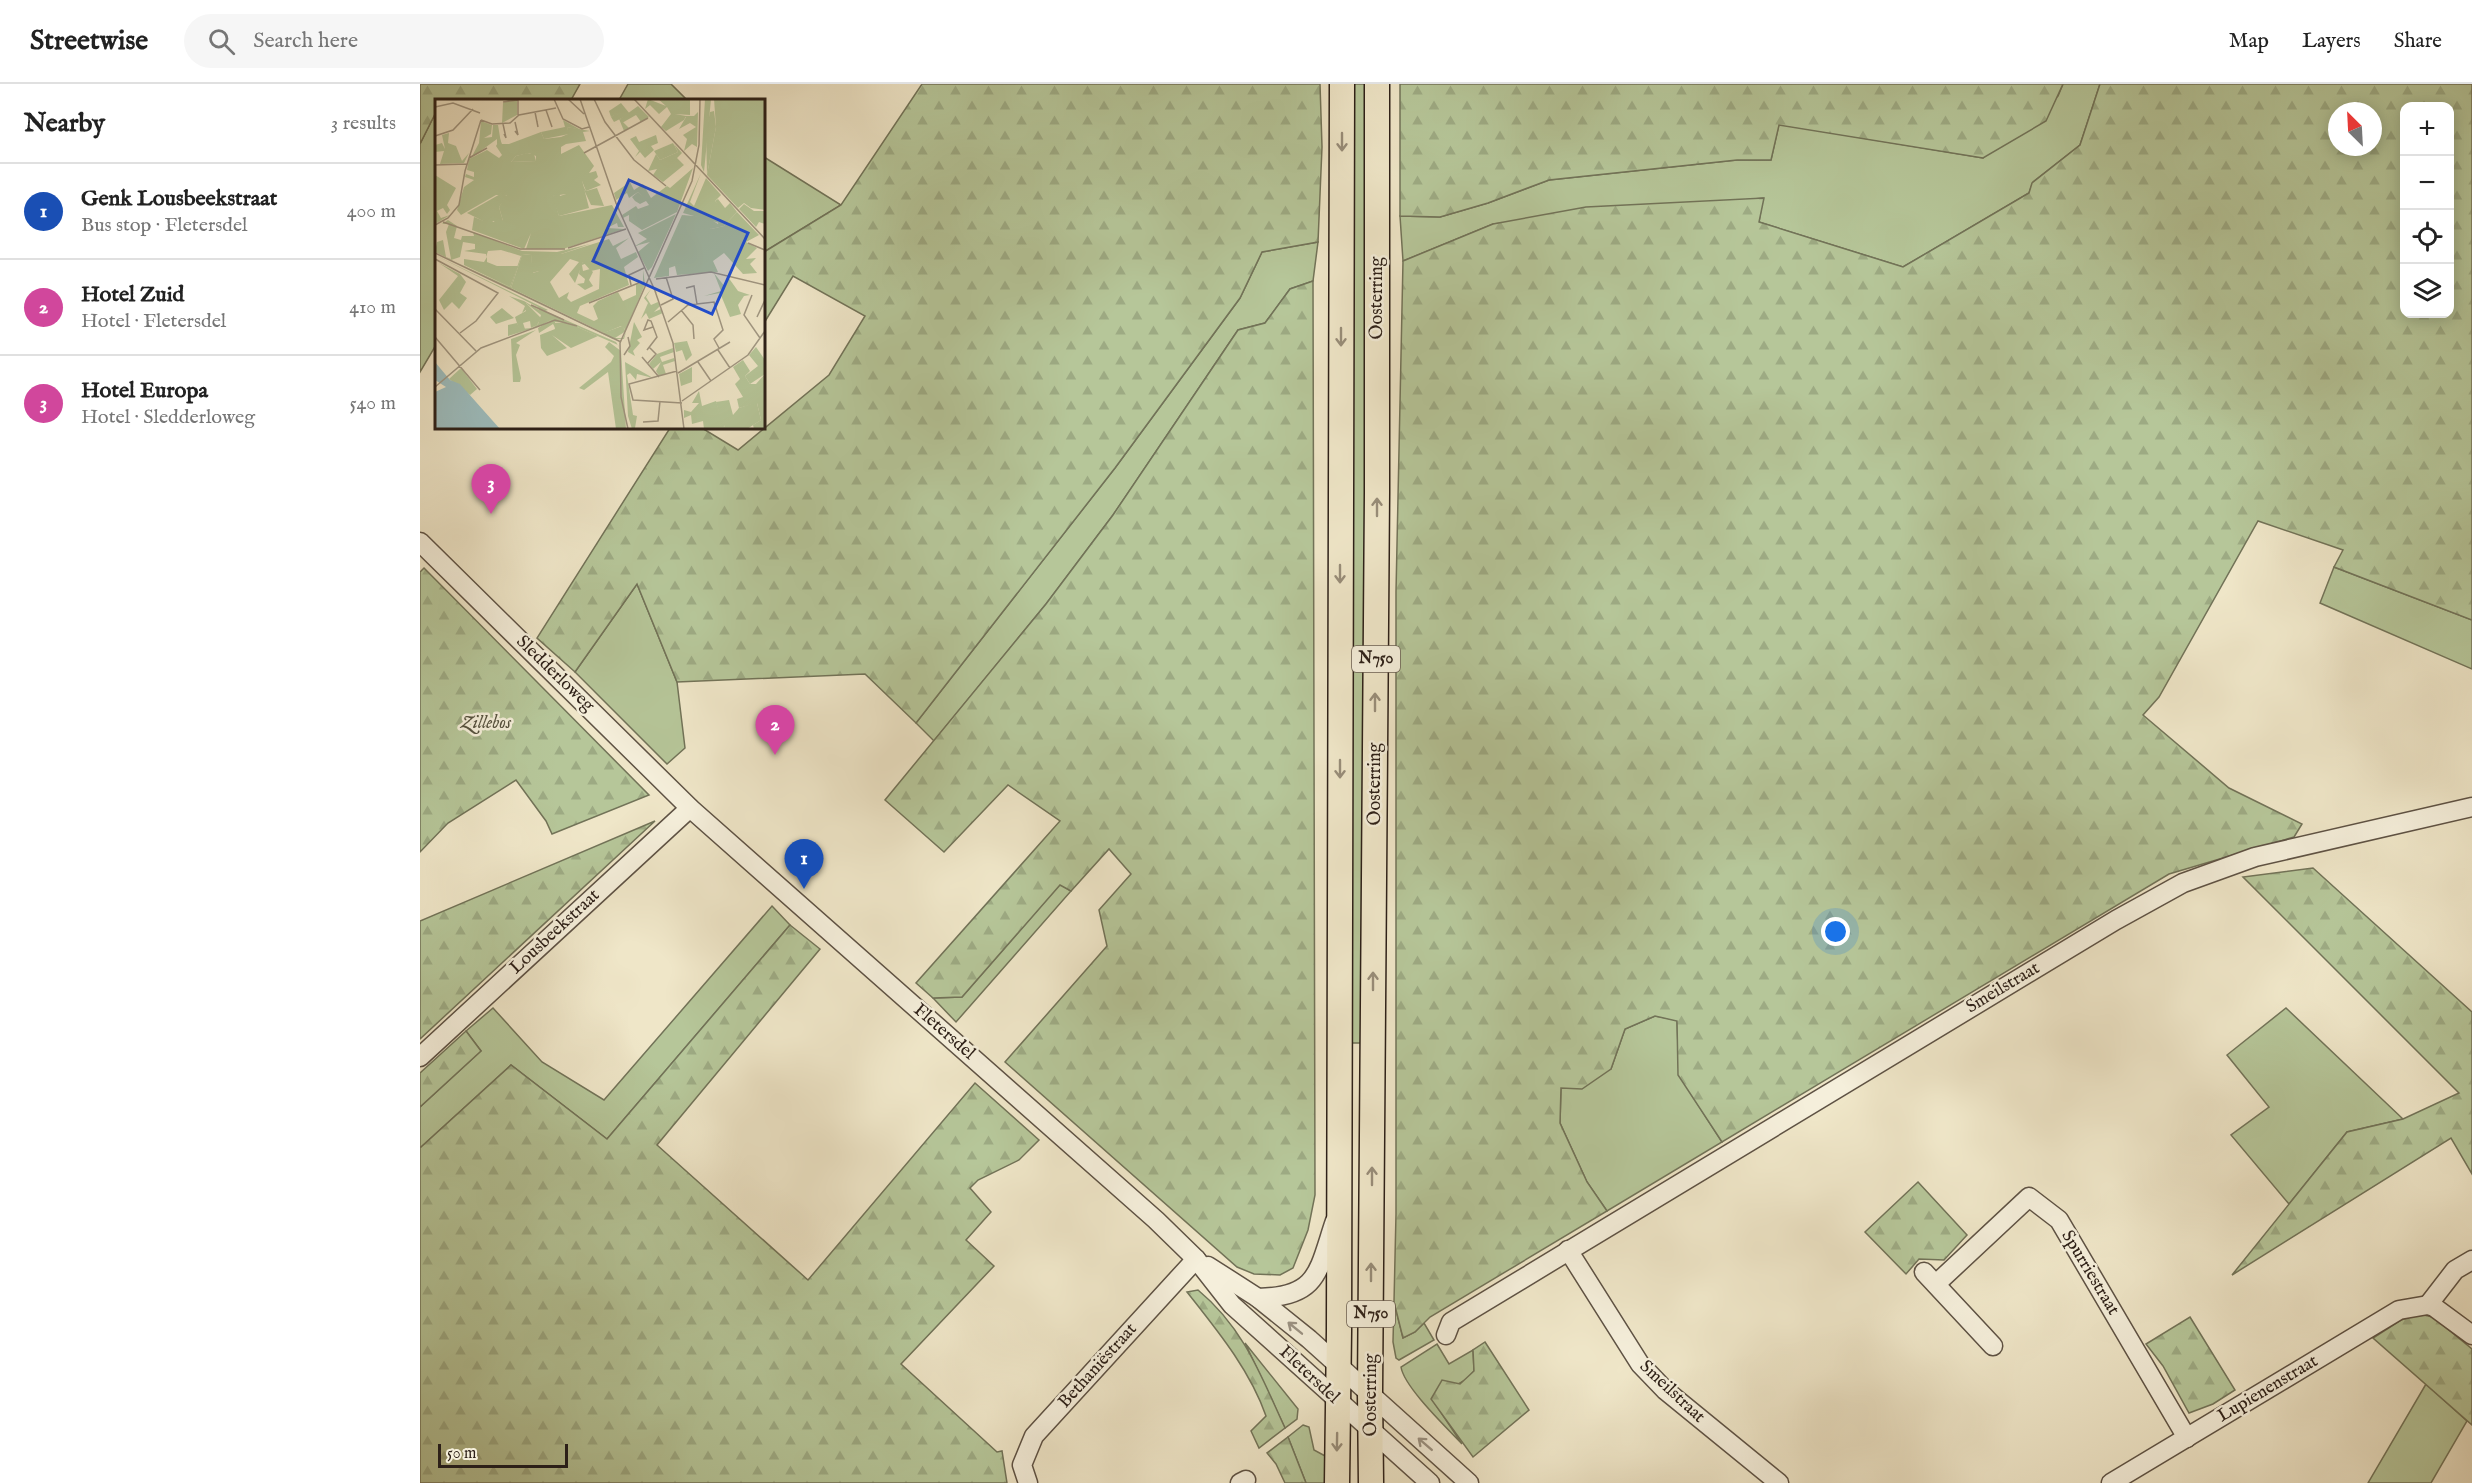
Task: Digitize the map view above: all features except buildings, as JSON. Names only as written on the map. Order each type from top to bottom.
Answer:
[{"type":"main road","name":"Oosterring","points":[[1337,1483],[1342,84]]},
{"type":"main road","name":"Oosterring","points":[[1371,1483],[1377,84]]},
{"type":"street","name":"Sledderloweg","points":[[420,542],[690,808]]},
{"type":"street","name":"Smeilstraat","points":[[1446,1335],[1451,1322],[1568,1250],[2116,920],[2183,883],[2255,857],[2472,807]]},
{"type":"street","name":"Fletersdel","points":[[690,808],[1064,1138],[1196,1258],[1258,1298],[1370,1393],[1469,1483]]},
{"type":"street","name":"Lousbeekstraat","points":[[420,1057],[690,808]]},
{"type":"street","name":"Spurriestraat","points":[[1993,1346],[1930,1278],[2029,1197],[2059,1220],[2187,1438]]},
{"type":"street","points":[[1258,1298],[1276,1298],[1307,1287],[1315,1278],[1338,1211]]},
{"type":"street","name":"Smeilstraat","points":[[1568,1250],[1640,1364],[1665,1390],[1779,1483]]},
{"type":"street","name":"Fletersdel","points":[[1196,1258],[1232,1305],[1430,1483]]},
{"type":"street","name":"Bethaniëstraat","points":[[1028,1483],[1022,1465],[1034,1436],[1196,1258]]},
{"type":"street","points":[[2472,1260],[2455,1270],[2428,1305],[2472,1335]]},
{"type":"street","name":"Lupienenstraat","points":[[2111,1483],[2399,1310],[2428,1305]]},
{"type":"green space","points":[[420,84],[580,84],[572,99],[435,99],[435,114],[420,144]]},
{"type":"green space","points":[[628,84],[671,84],[685,98],[684,99],[620,99]]},
{"type":"green space","points":[[922,84],[1320,84],[1322,147],[1318,242],[1262,252],[1240,298],[1115,468],[916,723],[865,674],[677,682],[637,584],[575,672],[537,638],[669,429],[704,429],[738,450],[829,375],[865,316],[793,276],[765,321],[765,251],[841,205]]},
{"type":"green space","points":[[1352,84],[1368,84],[1364,1043],[1349,1043]]},
{"type":"green space","points":[[1400,84],[2063,84],[2046,121],[1983,158],[1779,125],[1771,160],[1737,160],[1549,180],[1488,203],[1440,217],[1400,216]]},
{"type":"green space","points":[[2063,84],[2100,84],[2080,145],[2033,182],[2029,193],[1903,267],[1759,222],[1763,198],[1493,224],[1403,261],[1400,216],[1440,217],[1488,203],[1549,180],[1737,160],[1771,160],[1779,124],[1983,158],[2058,96]]},
{"type":"green space","points":[[2100,84],[2472,84],[2472,620],[2334,567],[2343,550],[2258,521],[2159,697],[2143,715],[2229,788],[2302,824],[2294,837],[2169,874],[1722,1142],[1678,1075],[1677,1021],[1655,1016],[1625,1029],[1611,1069],[1582,1089],[1561,1088],[1560,1123],[1587,1182],[1607,1211],[1430,1317],[1415,1332],[1403,1338],[1394,1302],[1396,592],[1403,261],[1493,224],[1586,207],[1764,198],[1759,222],[1903,267],[2029,193],[2032,183],[2080,145]]},
{"type":"green space","points":[[435,114],[435,347],[420,372],[420,144]]},
{"type":"green space","points":[[765,158],[841,205],[765,251]]},
{"type":"green space","points":[[1318,242],[1313,281],[1290,289],[1265,323],[1238,330],[1113,515],[1046,604],[934,741],[916,723],[1115,468],[1240,298],[1262,252]]},
{"type":"green space","points":[[1313,281],[1315,1195],[1308,1230],[1293,1268],[1280,1275],[1254,1274],[1237,1267],[1005,1062],[1107,946],[1099,910],[1131,874],[1109,849],[1071,891],[1060,885],[962,997],[933,998],[916,983],[1060,821],[1008,785],[944,852],[885,800],[1046,604],[1113,515],[1238,330],[1265,323],[1290,289]]},
{"type":"green space","points":[[2334,567],[2472,620],[2472,669],[2320,603]]},
{"type":"green space","name":"Zillebos","points":[[424,568],[649,795],[552,834],[546,821],[516,780],[448,823],[420,852],[420,572]]},
{"type":"green space","points":[[637,584],[677,682],[685,748],[667,764],[575,672]]},
{"type":"green space","points":[[655,821],[420,1039],[420,921]]},
{"type":"green space","points":[[2313,868],[2472,1012],[2472,1174],[2451,1138],[2232,1275],[2347,1132],[2403,1119],[2459,1093],[2243,877]]},
{"type":"green space","points":[[1060,884],[1071,891],[956,1022],[933,998],[962,997]]},
{"type":"green space","points":[[772,906],[790,925],[607,1139],[511,1065],[420,1148],[420,1107],[481,1051],[466,1031],[493,1008],[542,1062],[604,1100]]},
{"type":"green space","points":[[790,925],[820,949],[657,1145],[808,1280],[975,1083],[1039,1140],[1019,1160],[978,1180],[970,1188],[991,1212],[966,1240],[994,1266],[901,1364],[997,1452],[1002,1451],[1007,1483],[420,1483],[420,1148],[511,1065],[607,1139]]},
{"type":"green space","points":[[2286,1008],[2403,1119],[2347,1132],[2289,1204],[2231,1135],[2269,1107],[2227,1055]]},
{"type":"green space","points":[[1655,1016],[1677,1020],[1679,1075],[1722,1142],[1607,1211],[1587,1182],[1560,1123],[1561,1088],[1611,1069],[1625,1029]]},
{"type":"green space","points":[[466,1031],[481,1051],[420,1107],[420,1073]]},
{"type":"green space","points":[[1918,1182],[1967,1235],[1944,1260],[1919,1259],[1906,1274],[1865,1232]]},
{"type":"green space","points":[[1198,1290],[1228,1320],[1250,1354],[1285,1428],[1259,1448],[1251,1431],[1266,1416],[1242,1367],[1187,1292]]},
{"type":"green space","points":[[1394,1302],[1403,1338],[1415,1332],[1424,1323],[1434,1340],[1399,1360],[1396,1358],[1393,1342]]},
{"type":"green space","points":[[2419,1314],[2433,1317],[2472,1349],[2472,1425],[2373,1338],[2401,1320]]},
{"type":"green space","points":[[2190,1317],[2235,1390],[2213,1404],[2189,1413],[2163,1366],[2146,1344]]},
{"type":"green space","points":[[1485,1342],[1529,1410],[1473,1457],[1431,1399],[1442,1380],[1460,1384],[1474,1371],[1473,1350]]},
{"type":"green space","points":[[1245,1343],[1298,1409],[1297,1419],[1285,1428]]},
{"type":"green space","points":[[1437,1344],[1449,1364],[1473,1350],[1474,1371],[1467,1379],[1432,1399],[1462,1444],[1418,1396],[1401,1367]]},
{"type":"green space","points":[[2426,1384],[2467,1421],[2431,1483],[2368,1483]]},
{"type":"green space","points":[[1303,1425],[1309,1427],[1314,1450],[1327,1457],[1324,1483],[1306,1483],[1288,1437]]},
{"type":"green space","points":[[1288,1437],[1306,1483],[1285,1483],[1276,1464],[1267,1453]]},
{"type":"place","name":"Hotel Europa","points":[[491,514]]},
{"type":"place","name":"Hotel Zuid","points":[[775,755]]},
{"type":"place","name":"Genk Lousbeekstraat","points":[[804,889]]}]
